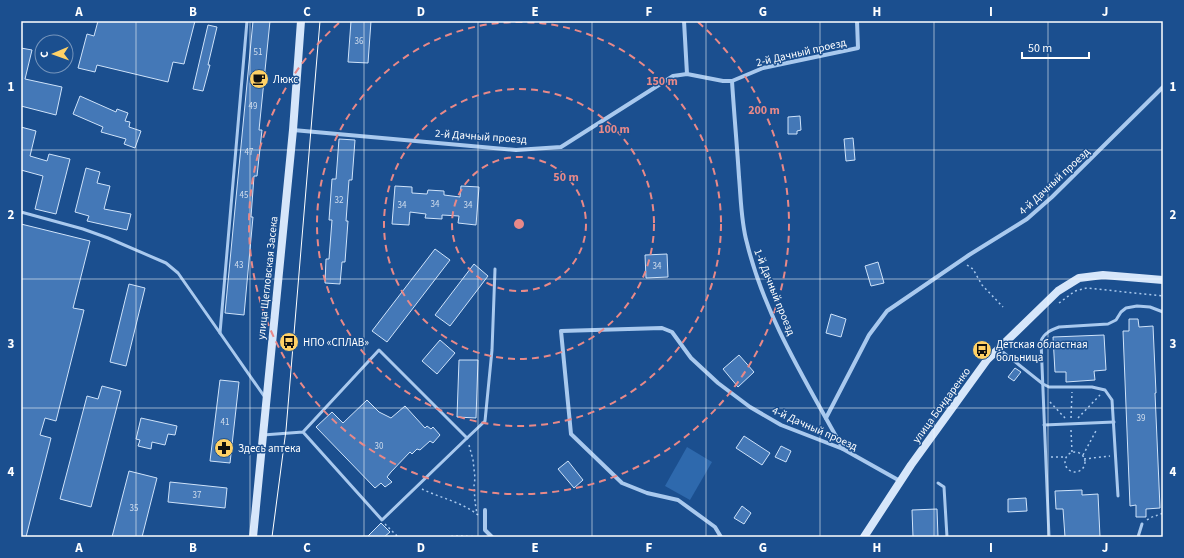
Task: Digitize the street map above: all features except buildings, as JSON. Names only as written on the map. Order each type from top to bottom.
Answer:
[{"type":"street","name":"улица Щегловская Засека","points":[[253,537],[293,130],[301,21]]},
{"type":"street","points":[[684,21],[686,74]]},
{"type":"street","name":"2-й Дачный проезд","points":[[293,130],[516,150],[561,147],[673,76],[686,74],[723,82],[732,81],[763,68],[858,48],[857,21]]},
{"type":"street","name":"1-й Дачный проезд","points":[[732,81],[742,219],[756,274],[775,320],[794,360],[843,449]]},
{"type":"street","name":"4-й Дачный проезд","points":[[826,418],[869,335],[887,310],[959,261],[1027,219],[1104,146],[1163,86]]},
{"type":"street","name":"улица Бондаренко","points":[[864,537],[900,481],[987,360],[1058,291],[1079,278],[1103,275],[1163,280]]},
{"type":"street","name":"4-й Дачный проезд","points":[[721,537],[715,527],[678,500],[647,493],[622,483],[571,434],[562,331],[662,328],[672,332],[691,358],[718,383],[750,407],[781,425],[843,449],[900,481]]},
{"type":"street","points":[[485,510],[485,530],[492,537]]},
{"type":"lane","points":[[220,333],[246,21]]},
{"type":"lane","points":[[21,212],[84,229],[166,263],[178,273],[267,399]]},
{"type":"lane","points":[[303,432],[382,520],[485,421],[492,350],[495,269]]},
{"type":"lane","points":[[1049,537],[1042,384],[1042,337],[1046,333],[1059,327],[1108,324],[1116,320],[1121,312],[1126,308],[1137,306],[1150,307],[1163,312]]},
{"type":"lane","points":[[999,349],[1042,384],[1049,387],[1092,387],[1105,390],[1112,400],[1118,496]]},
{"type":"lane","points":[[263,435],[303,432],[379,350],[467,438]]},
{"type":"lane","points":[[1044,425],[1114,422]]},
{"type":"lane","points":[[938,483],[944,487],[948,537]]},
{"type":"lane","points":[[1138,537],[1142,524]]},
{"type":"path","points":[[959,261],[973,269],[982,285],[1003,307]]},
{"type":"path","points":[[1057,305],[1075,291],[1087,288],[1163,296]]},
{"type":"path","points":[[1043,394],[1071,424],[1105,390]]},
{"type":"path","points":[[1066,457],[1065,465],[1070,471],[1078,472],[1084,467],[1083,455],[1101,423]]},
{"type":"path","points":[[467,438],[473,460],[477,514]]},
{"type":"path","points":[[1045,458],[1066,457],[1068,454],[1076,452],[1083,455]]},
{"type":"path","points":[[1084,459],[1116,456]]},
{"type":"path","points":[[416,487],[432,495],[465,507],[477,514],[485,523]]},
{"type":"path","points":[[1142,524],[1152,516],[1163,513]]},
{"type":"path","points":[[382,520],[398,537]]},
{"type":"path","points":[[441,537],[481,537]]},
{"type":"shaded area","points":[[687,447],[712,462],[690,500],[665,486]]},
{"type":"tram line","points":[[272,537],[286,430],[320,21]]},
{"type":"place","name":"Люкс","points":[[259,79]]},
{"type":"place","name":"НПО «СПЛАВ»","points":[[289,342]]},
{"type":"place","name":"Детская областная больница","points":[[982,350]]},
{"type":"place","name":"Здесь аптека","points":[[224,448]]}]
